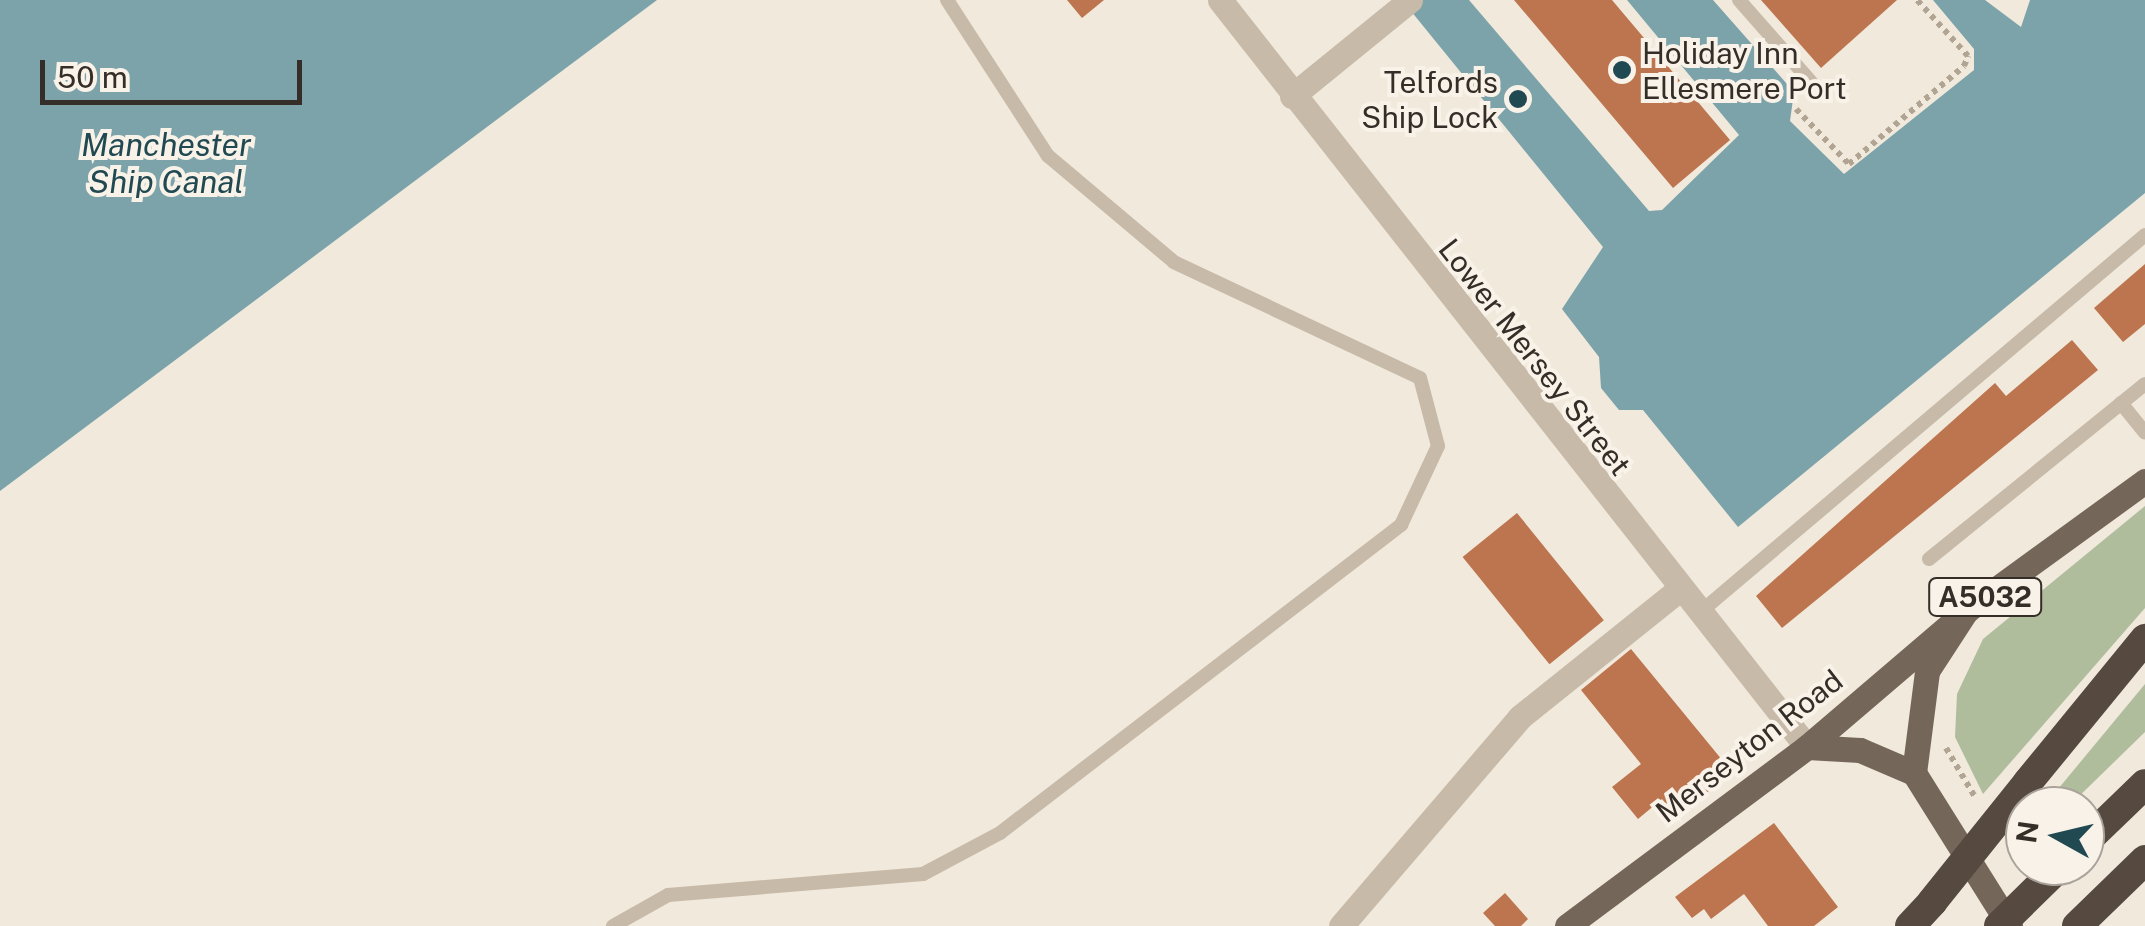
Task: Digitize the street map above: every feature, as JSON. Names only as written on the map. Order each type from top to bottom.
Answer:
[{"type":"highway","points":[[1910,926],[2145,640]]},
{"type":"highway","points":[[2105,823],[2145,784]]},
{"type":"highway","points":[[2078,926],[2145,860]]},
{"type":"highway","points":[[2105,900],[2145,869]]},
{"type":"highway","points":[[1999,926],[2040,886]]},
{"type":"main road","name":"A5032","points":[[1914,773],[1927,672],[1966,611],[2145,480]]},
{"type":"main road","name":"Merseyton Road","points":[[1568,926],[1807,747],[1966,611]]},
{"type":"main road","points":[[1807,747],[1860,750],[1914,773],[2010,926]]},
{"type":"street","name":"Lower Mersey Street","points":[[1220,0],[1292,96],[1330,137],[1677,591],[1807,747]]},
{"type":"street","points":[[1292,96],[1410,0]]},
{"type":"street","points":[[1341,926],[1520,716],[1677,591]]},
{"type":"lane","points":[[612,926],[668,895],[923,874],[1000,833],[1401,524],[1438,446],[1420,378],[1174,262],[1048,156],[947,0]]},
{"type":"lane","points":[[1739,0],[1812,82]]},
{"type":"lane","points":[[1697,615],[2145,235]]},
{"type":"lane","points":[[1929,558],[2145,384]]},
{"type":"lane","points":[[2120,403],[2145,433]]},
{"type":"path","points":[[1796,109],[1849,164],[1964,66],[1968,56],[1917,0]]},
{"type":"green space","points":[[2145,506],[2145,608],[1983,794],[1955,737],[1957,694],[1983,639]]},
{"type":"green space","points":[[2145,684],[2145,732],[2090,786],[2061,786]]},
{"type":"water","name":"Manchester Ship Canal","points":[[0,0],[657,0],[0,491]]},
{"type":"water","points":[[1402,0],[1469,0],[1649,211],[1662,210],[1739,135],[1627,0],[1713,0],[1794,92],[1790,121],[1844,174],[1974,70],[1974,49],[1933,0],[1985,0],[2021,27],[2030,0],[2145,0],[2145,193],[1738,527],[1643,410],[1619,410],[1601,388],[1599,357],[1562,309],[1603,247]]},
{"type":"building","points":[[1067,0],[1104,0],[1082,18]]},
{"type":"building","name":"Holiday Inn Ellesmere Port","points":[[1514,0],[1612,0],[1730,140],[1673,188]]},
{"type":"building","name":"Holiday Inn Ellesmere Port","points":[[1761,0],[1897,0],[1821,68]]},
{"type":"building","points":[[2145,264],[2145,324],[2123,342],[2094,308]]},
{"type":"building","points":[[2072,340],[2098,370],[1782,628],[1756,596],[1995,383],[2006,396]]},
{"type":"building","points":[[1517,513],[1604,620],[1549,664],[1463,557]]},
{"type":"building","points":[[1631,649],[1732,772],[1677,817],[1662,799],[1638,819],[1612,787],[1641,764],[1581,690]]},
{"type":"building","points":[[1774,823],[1838,907],[1814,926],[1768,926],[1744,894],[1711,919],[1704,909],[1692,918],[1675,897]]},
{"type":"building","points":[[1505,893],[1528,919],[1521,926],[1495,926],[1483,913]]},
{"type":"place","name":"Holiday Inn Ellesmere Port","points":[[1622,70]]},
{"type":"place","name":"Telfords Ship Lock","points":[[1518,99]]}]
